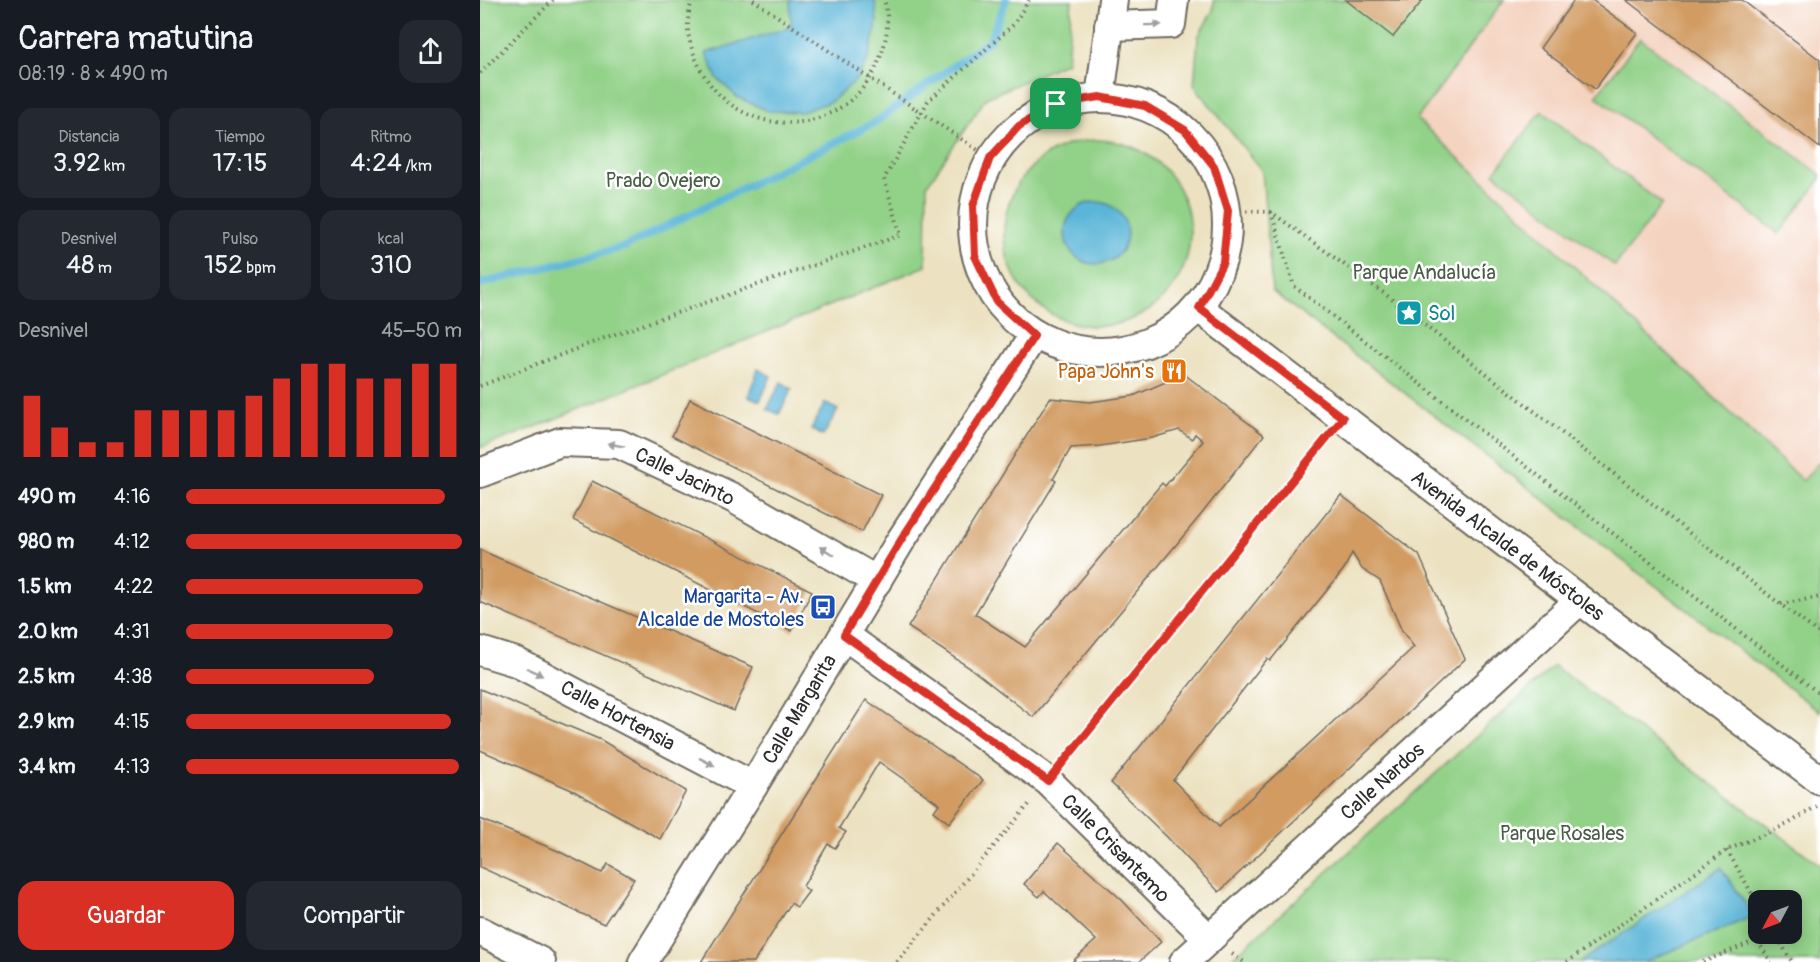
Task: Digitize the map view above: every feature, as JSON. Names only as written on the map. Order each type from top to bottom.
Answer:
[{"type":"street","points":[[1100,97],[1111,13],[1171,24],[1174,0]]},
{"type":"street","points":[[1100,97],[1145,106],[1185,130],[1214,166],[1228,211],[1223,262],[1199,308],[1151,343],[1092,353],[1034,336],[997,302],[975,256],[973,206],[990,158],[1019,126],[1056,104],[1100,97]]},
{"type":"street","name":"Avenida Alcalde de Móstoles","points":[[1199,308],[1580,600],[1820,780]]},
{"type":"street","name":"Calle Margarita","points":[[643,962],[753,786],[901,540],[1034,336]]},
{"type":"street","name":"Calle Jacinto","points":[[480,473],[560,442],[619,444],[733,498],[877,581]]},
{"type":"street","name":"Calle Nardos","points":[[1184,962],[1580,600]]},
{"type":"street","name":"Calle Crisantemo","points":[[844,635],[1048,781],[1209,939]]},
{"type":"street","name":"Calle Hortensia","points":[[480,651],[516,662],[753,786]]},
{"type":"street","points":[[480,931],[541,962]]},
{"type":"path","points":[[480,73],[553,0]]},
{"type":"path","points":[[692,0],[688,24],[693,56],[709,84],[732,106],[762,120],[794,123],[826,116],[853,99],[874,74],[886,42],[887,9],[884,0]]},
{"type":"path","points":[[753,0],[990,158]]},
{"type":"path","points":[[480,386],[607,337],[901,235],[884,179],[928,101],[1014,24],[1029,0]]},
{"type":"path","points":[[1228,211],[1271,212],[1385,294],[1820,634]]},
{"type":"path","points":[[1271,212],[1294,286],[1820,694]]},
{"type":"path","points":[[897,962],[1048,781],[1343,418]]},
{"type":"path","points":[[1780,604],[1820,597]]},
{"type":"path","points":[[1567,962],[1727,850],[1788,824],[1820,804]]},
{"type":"path","points":[[1727,850],[1750,890]]},
{"type":"path","points":[[1703,962],[1757,940],[1771,962]]},
{"type":"path","points":[[1781,944],[1792,962]]},
{"type":"shaded area","points":[[1504,0],[1820,0],[1820,461],[1803,481],[1417,119]]},
{"type":"green space","name":"Prado Ovejero","points":[[480,0],[1072,0],[1067,62],[986,98],[927,185],[926,266],[480,448]]},
{"type":"green space","name":"Parque Andalucía","points":[[1214,0],[1504,0],[1417,119],[1803,481],[1820,461],[1820,712],[1272,291],[1262,171],[1194,85],[1198,37],[1213,10]]},
{"type":"green space","points":[[1640,38],[1820,174],[1820,180],[1779,234],[1596,96]]},
{"type":"green space","points":[[1542,111],[1662,204],[1615,266],[1494,173]]},
{"type":"green space","points":[[1097,140],[1133,147],[1149,155],[1163,167],[1175,181],[1183,197],[1190,233],[1183,269],[1175,285],[1163,299],[1149,311],[1133,319],[1097,326],[1061,319],[1045,311],[1031,299],[1019,285],[1011,269],[1004,233],[1011,197],[1019,181],[1031,167],[1045,155],[1061,147]]},
{"type":"green space","name":"Parque Rosales","points":[[1554,666],[1820,865],[1820,962],[1228,962]]},
{"type":"water","points":[[790,0],[875,0],[877,23],[868,60],[855,81],[832,101],[802,112],[768,111],[737,97],[717,78],[706,53],[791,27]]},
{"type":"water","points":[[1090,202],[1102,202],[1118,211],[1125,221],[1127,233],[1125,245],[1118,255],[1102,264],[1090,264],[1079,259],[1070,250],[1065,239],[1065,227],[1070,216],[1079,207]]},
{"type":"water","points":[[758,369],[771,376],[760,401],[748,396]]},
{"type":"water","points":[[781,382],[792,389],[779,414],[767,409]]},
{"type":"water","points":[[825,403],[838,410],[823,436],[811,429]]},
{"type":"water","points":[[1721,868],[1748,907],[1748,919],[1644,962],[1580,962]]},
{"type":"building","points":[[1346,0],[1423,0],[1393,37]]},
{"type":"building","points":[[1574,0],[1592,0],[1637,33],[1595,89],[1540,48]]},
{"type":"building","points":[[1626,0],[1742,0],[1820,60],[1820,148]]},
{"type":"building","points":[[1184,374],[1264,435],[1200,516],[1033,717],[970,668],[908,627],[1050,398],[1090,402],[1133,396]],"holes":[[[1179,430],[1192,439],[1195,434],[1203,441],[1165,486],[1162,483],[1025,647],[975,614],[1056,481],[1053,479],[1071,448],[1152,438]]]},
{"type":"building","points":[[690,399],[881,495],[862,532],[672,436]]},
{"type":"building","points":[[592,481],[812,591],[792,631],[573,520]]},
{"type":"building","points":[[1341,495],[1419,555],[1465,659],[1219,892],[1111,783]],"holes":[[[1352,553],[1362,569],[1380,581],[1402,631],[1414,647],[1219,827],[1173,780],[1267,659],[1270,661],[1344,569]]]},
{"type":"building","points":[[480,550],[753,667],[734,711],[480,602]]},
{"type":"building","points":[[480,689],[601,740],[686,791],[660,839],[574,791],[480,750]]},
{"type":"building","points":[[866,700],[983,780],[949,823],[934,811],[939,804],[879,762],[839,828],[846,832],[835,848],[828,844],[803,886],[809,891],[797,907],[791,903],[754,962],[701,962]]},
{"type":"building","points":[[480,819],[558,851],[602,873],[608,864],[634,879],[604,924],[480,867]]},
{"type":"building","points":[[1058,843],[1122,900],[1161,942],[1139,962],[1072,962],[1096,940],[1044,891],[1039,897],[1024,884]]},
{"type":"waterway","points":[[480,284],[624,247],[874,123],[990,40],[1006,0]]},
{"type":"place","name":"Sol","points":[[1409,313]]},
{"type":"place","name":"Papa John's","points":[[1174,371]]},
{"type":"place","name":"Margarita - Av. Alcalde de Mostoles","points":[[823,607]]},
{"type":"route","points":[[1100,97],[1145,106],[1185,130],[1214,166],[1228,211],[1223,262],[1199,308],[1343,418],[1048,781],[844,635],[901,540],[1034,336],[997,302],[975,256],[973,206],[990,158],[1019,126],[1056,104],[1100,97]]}]
